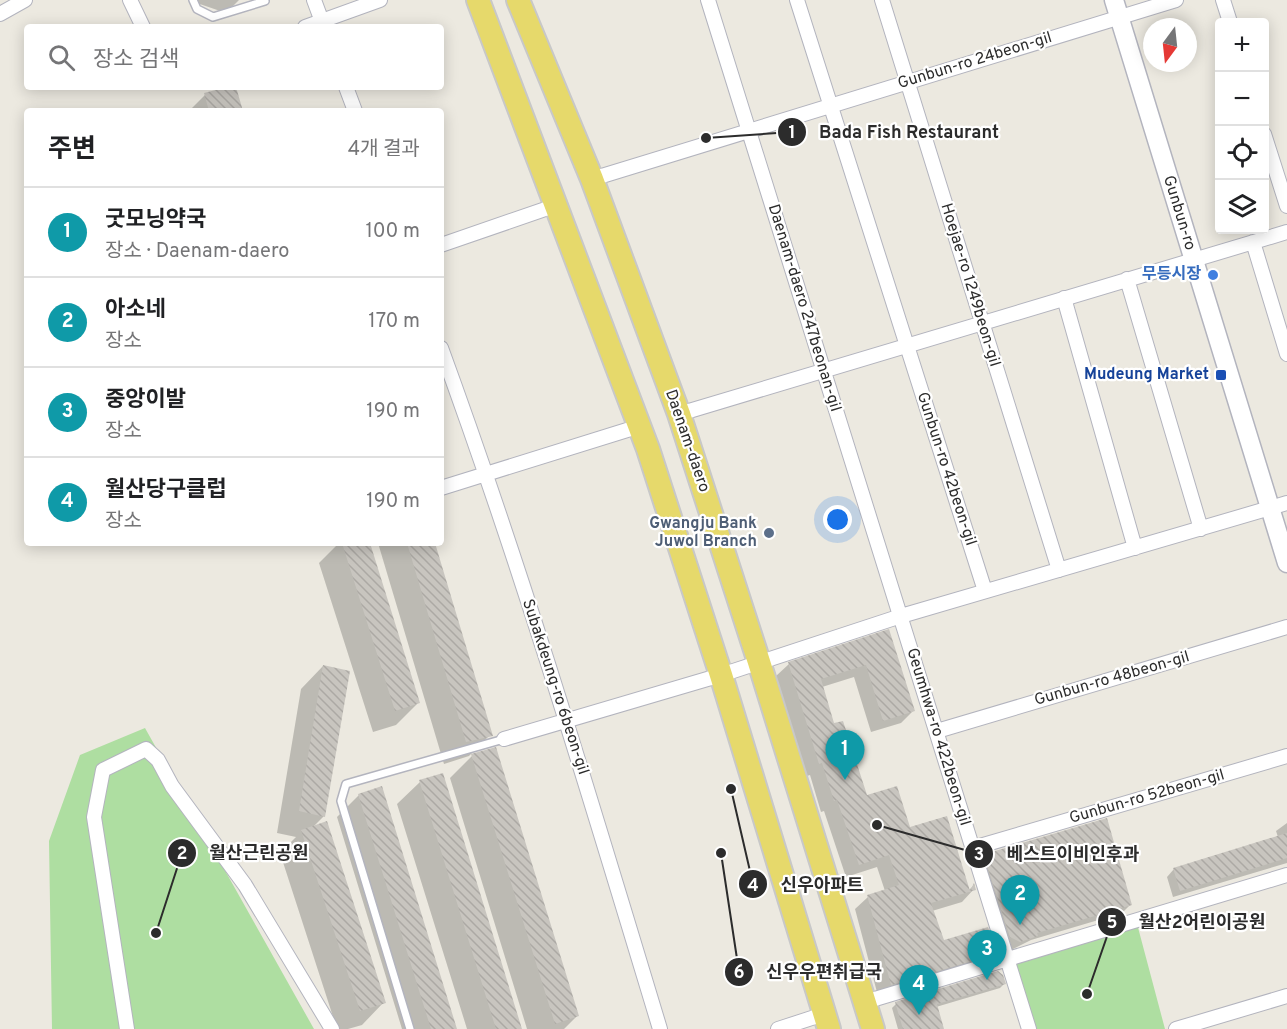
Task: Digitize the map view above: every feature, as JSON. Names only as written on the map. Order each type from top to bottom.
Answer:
[{"type":"main road","points":[[478,0],[640,426],[721,675],[827,1021]]},
{"type":"main road","name":"Daenam-daero","points":[[518,0],[592,179],[679,414],[873,1029]]},
{"type":"street","points":[[0,14],[25,0]]},
{"type":"street","points":[[130,0],[142,24]]},
{"type":"street","points":[[314,0],[323,24],[380,0]]},
{"type":"street","name":"Daenam-daero 247beonan-gil","points":[[708,0],[901,616]]},
{"type":"street","points":[[797,0],[830,106]]},
{"type":"street","name":"Hoejae-ro 1249beon-gil","points":[[882,0],[1059,570]]},
{"type":"street","name":"Gunbun-ro 24beon-gil","points":[[592,179],[907,82],[1117,8],[1176,0]]},
{"type":"street","points":[[1222,0],[1229,18]]},
{"type":"street","name":"Gunbun-ro","points":[[1117,8],[1193,260],[1279,506],[1287,563]]},
{"type":"street","points":[[347,90],[354,108]]},
{"type":"street","name":"Gunbun-ro 42beon-gil","points":[[830,106],[985,591]]},
{"type":"street","points":[[1269,150],[1287,206]]},
{"type":"street","points":[[444,244],[557,205]]},
{"type":"street","points":[[679,414],[1287,232]]},
{"type":"street","points":[[1253,242],[1282,323],[1287,354]]},
{"type":"street","points":[[1127,279],[1201,529]]},
{"type":"street","points":[[1064,298],[1135,548]]},
{"type":"street","name":"Subakdeung-ro 6beon-gil","points":[[444,356],[486,473],[567,721],[660,1029]]},
{"type":"street","points":[[444,488],[640,426]]},
{"type":"street","points":[[504,739],[721,675],[901,616],[1279,506]]},
{"type":"street","name":"Geumhwa-ro 422beon-gil","points":[[901,616],[1029,1029]]},
{"type":"street","name":"Gunbun-ro 48beon-gil","points":[[937,731],[1287,627]]},
{"type":"street","points":[[127,1029],[94,817],[103,770],[146,749],[158,760],[172,786],[245,885],[332,1029]]},
{"type":"street","name":"Gunbun-ro 52beon-gil","points":[[973,848],[1287,756]]},
{"type":"street","points":[[865,1002],[1287,875]]},
{"type":"street","points":[[1176,1029],[1287,996]]},
{"type":"street","points":[[778,1029],[827,1021]]},
{"type":"lane","points":[[193,0],[197,9],[213,17],[265,1]]},
{"type":"lane","points":[[410,1029],[340,801],[346,784],[504,739]]},
{"type":"green space","points":[[145,728],[314,1029],[52,1029],[49,841],[80,755]]},
{"type":"green space","points":[[1136,920],[1165,1029],[1029,1029],[1008,959]]},
{"type":"building","points":[[216,90],[237,90],[242,108],[208,108],[204,93]]},
{"type":"building","points":[[343,546],[371,546],[420,703],[395,711]]},
{"type":"building","points":[[408,546],[436,546],[493,736],[466,742]]},
{"type":"building","points":[[889,629],[915,711],[883,721],[866,665],[821,679],[834,723],[843,721],[867,795],[897,786],[910,827],[947,816],[970,891],[974,883],[976,890],[931,903],[944,940],[988,927],[991,936],[982,958],[891,985],[867,895],[899,885],[889,855],[859,865],[837,800],[834,801],[822,763],[819,764],[788,662]]},
{"type":"building","points":[[323,665],[350,671],[325,817],[299,811]]},
{"type":"building","points":[[496,747],[579,1016],[555,1024],[471,754]]},
{"type":"building","points":[[443,773],[522,1029],[496,1029],[419,780]]},
{"type":"building","points":[[382,786],[457,1029],[431,1029],[358,794]]},
{"type":"building","points":[[1107,818],[1132,905],[1037,933],[1038,936],[1020,942],[1010,937],[985,859],[988,853]]},
{"type":"building","points":[[327,821],[386,1003],[360,1011],[301,830]]},
{"type":"building","points":[[1287,833],[1287,858],[1180,891],[1173,868]]},
{"type":"building","points":[[998,971],[1003,975],[1006,984],[937,1004],[944,1029],[903,1029],[895,1002]]},
{"type":"place","name":"Bada Fish Restaurant","points":[[706,138]]},
{"type":"place","name":"무등시장","points":[[1213,275]]},
{"type":"place","name":"Mudeung Market","points":[[1221,375]]},
{"type":"place","name":"Gwangju Bank Juwol Branch","points":[[769,533]]},
{"type":"place","name":"굿모닝약국","points":[[845,780]]},
{"type":"place","name":"신우아파트","points":[[731,789]]},
{"type":"place","name":"베스트이비인후과","points":[[877,825]]},
{"type":"place","name":"신우우편취급국","points":[[721,853]]},
{"type":"place","name":"아소네","points":[[1020,925]]},
{"type":"place","name":"월산근린공원","points":[[156,933]]},
{"type":"place","name":"중앙이발","points":[[987,980]]},
{"type":"place","name":"월산2어린이공원","points":[[1087,994]]},
{"type":"place","name":"월산당구클럽","points":[[919,1015]]}]
